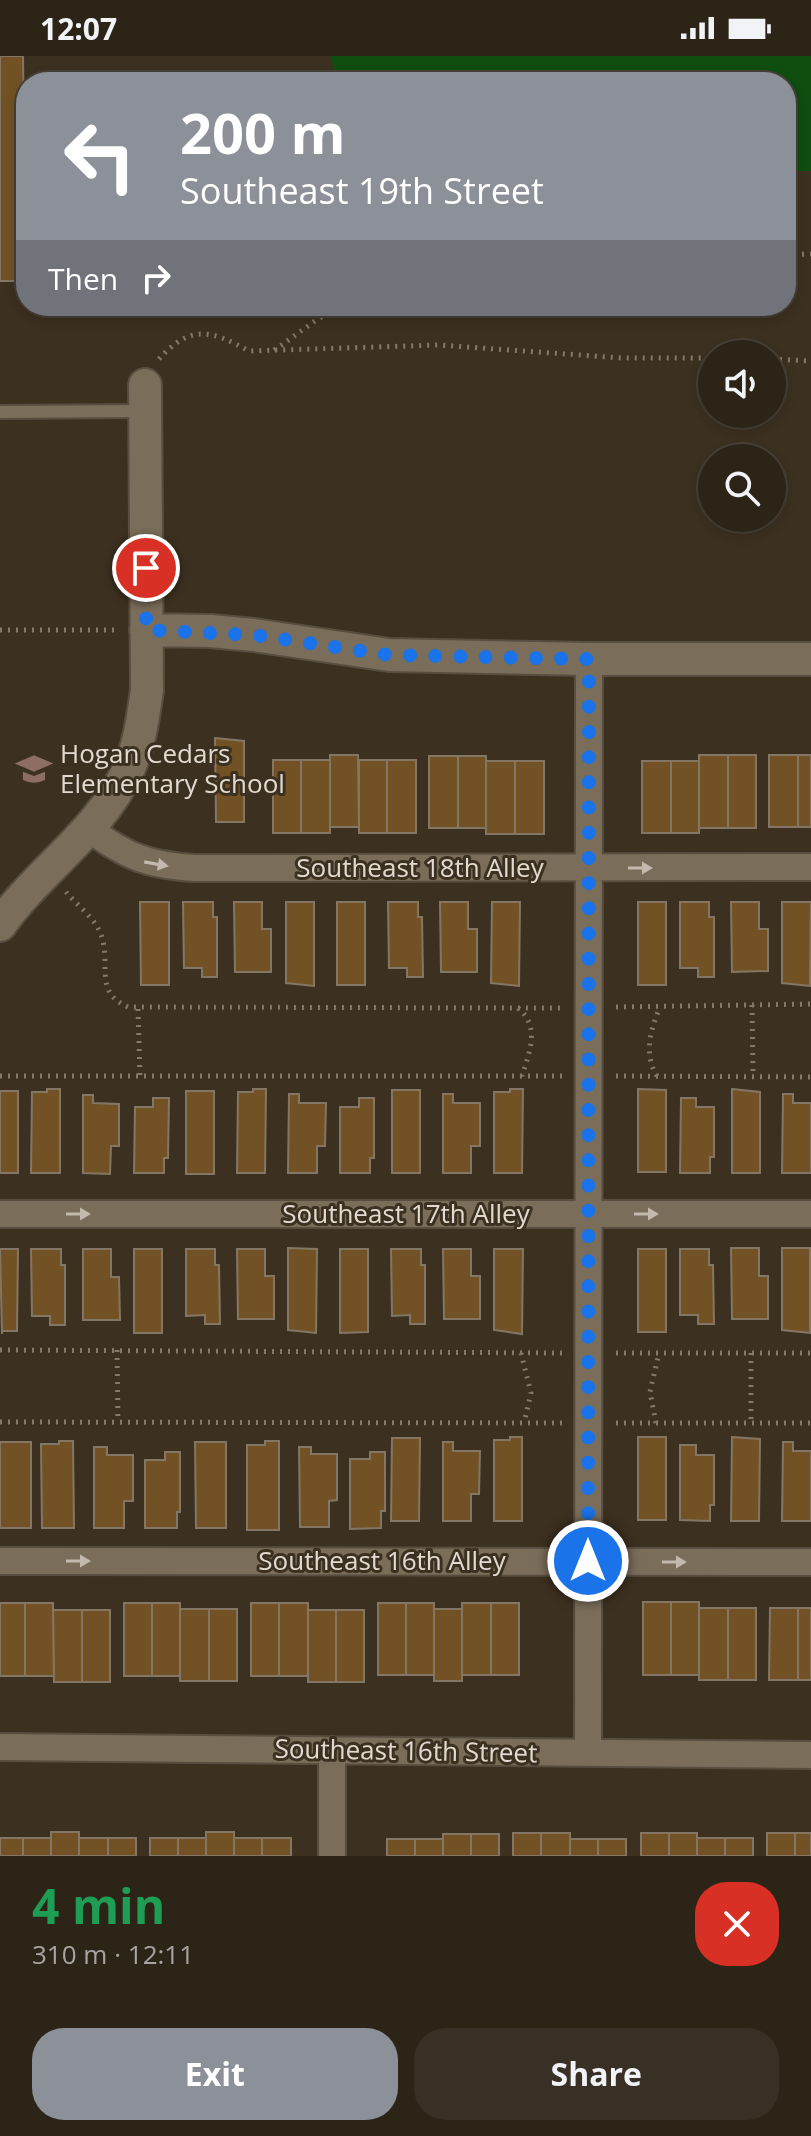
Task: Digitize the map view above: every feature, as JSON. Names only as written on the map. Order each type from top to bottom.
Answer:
[{"type":"street","points":[[0,925],[88,828],[129,770],[142,731],[147,690],[145,398]]},
{"type":"street","points":[[146,630],[254,635],[389,655],[811,659]]},
{"type":"street","points":[[588,1753],[589,659]]},
{"type":"street","name":"Southeast 18th Alley","points":[[88,828],[113,847],[134,857],[170,866],[811,867]]},
{"type":"street","name":"Southeast 17th Alley","points":[[0,1214],[811,1214]]},
{"type":"street","name":"Southeast 16th Alley","points":[[0,1561],[811,1562]]},
{"type":"street","name":"Southeast 16th Street","points":[[0,1747],[811,1755]]},
{"type":"street","points":[[332,1750],[332,1856]]},
{"type":"lane","points":[[0,412],[145,398]]},
{"type":"path","points":[[273,351],[321,316]]},
{"type":"path","points":[[145,398],[159,359],[174,342],[198,332],[223,337],[249,351],[439,345],[622,358],[698,358]]},
{"type":"path","points":[[786,360],[811,361]]},
{"type":"path","points":[[0,630],[146,630]]},
{"type":"path","points":[[47,872],[98,928],[104,944],[108,993],[120,1004],[138,1009],[811,1004]]},
{"type":"path","points":[[752,1005],[753,1077]]},
{"type":"path","points":[[658,1077],[650,1057],[650,1043],[660,1007]]},
{"type":"path","points":[[518,1008],[525,1014],[532,1035],[532,1049],[522,1076]]},
{"type":"path","points":[[138,1009],[140,1076]]},
{"type":"path","points":[[0,1076],[811,1077]]},
{"type":"path","points":[[0,1350],[811,1353]]},
{"type":"path","points":[[117,1350],[118,1422]]},
{"type":"path","points":[[521,1353],[531,1393],[524,1423]]},
{"type":"path","points":[[656,1423],[650,1392],[659,1353]]},
{"type":"path","points":[[751,1353],[751,1423]]},
{"type":"path","points":[[0,1422],[811,1423]]},
{"type":"green space","points":[[330,56],[811,56],[811,171],[796,171],[796,72],[335,72]]},
{"type":"building","points":[[0,56],[23,56],[23,72],[16,72],[16,281],[0,281]]},
{"type":"building","points":[[215,738],[244,741],[244,822],[216,822]]},
{"type":"building","points":[[330,755],[358,755],[359,827],[330,827]]},
{"type":"building","points":[[699,755],[728,755],[728,828],[699,828]]},
{"type":"building","points":[[728,755],[756,755],[756,828],[728,828]]},
{"type":"building","points":[[769,755],[798,755],[798,827],[769,827]]},
{"type":"building","points":[[798,755],[811,755],[811,827],[798,827]]},
{"type":"building","points":[[429,756],[458,756],[458,828],[429,828]]},
{"type":"building","points":[[458,756],[486,756],[486,828],[458,828]]},
{"type":"building","points":[[273,760],[301,760],[301,833],[273,833]]},
{"type":"building","points":[[301,760],[330,760],[330,833],[301,833]]},
{"type":"building","points":[[359,760],[387,760],[387,833],[359,833]]},
{"type":"building","points":[[387,760],[416,760],[416,833],[387,833]]},
{"type":"building","points":[[486,761],[515,761],[515,834],[486,834]]},
{"type":"building","points":[[515,761],[544,761],[544,834],[515,834]]},
{"type":"building","points":[[642,761],[671,761],[671,833],[642,833]]},
{"type":"building","points":[[671,761],[699,761],[699,833],[671,833]]},
{"type":"building","points":[[140,902],[169,902],[169,985],[141,985]]},
{"type":"building","points":[[183,902],[213,902],[213,917],[217,917],[217,977],[202,977],[202,968],[184,968]]},
{"type":"building","points":[[234,902],[262,902],[262,929],[271,929],[271,972],[235,972]]},
{"type":"building","points":[[286,902],[314,902],[314,986],[286,983]]},
{"type":"building","points":[[337,902],[365,902],[365,985],[337,985]]},
{"type":"building","points":[[388,902],[418,902],[418,917],[422,917],[423,977],[407,977],[407,968],[389,968]]},
{"type":"building","points":[[440,902],[468,902],[468,929],[477,929],[477,972],[441,972]]},
{"type":"building","points":[[492,902],[520,902],[519,986],[491,983]]},
{"type":"building","points":[[638,902],[666,902],[666,985],[638,985]]},
{"type":"building","points":[[680,902],[709,902],[709,917],[714,917],[714,977],[698,977],[698,968],[680,968]]},
{"type":"building","points":[[731,902],[759,902],[759,929],[768,929],[768,971],[732,972]]},
{"type":"building","points":[[782,902],[811,902],[810,986],[782,983]]},
{"type":"building","points":[[47,1089],[60,1089],[60,1173],[31,1173],[32,1092],[47,1092]]},
{"type":"building","points":[[253,1089],[266,1089],[265,1173],[237,1173],[238,1092],[253,1092]]},
{"type":"building","points":[[510,1089],[523,1089],[522,1173],[494,1173],[494,1092],[510,1092]]},
{"type":"building","points":[[638,1089],[666,1090],[666,1172],[638,1172]]},
{"type":"building","points":[[732,1089],[760,1092],[760,1173],[732,1173]]},
{"type":"building","points":[[392,1090],[420,1090],[420,1173],[392,1173]]},
{"type":"building","points":[[0,1091],[18,1091],[18,1173],[0,1173]]},
{"type":"building","points":[[186,1091],[214,1091],[214,1174],[186,1174]]},
{"type":"building","points":[[289,1094],[299,1094],[299,1103],[326,1103],[325,1146],[317,1146],[317,1173],[288,1173]]},
{"type":"building","points":[[443,1094],[453,1094],[453,1103],[480,1103],[480,1146],[471,1146],[471,1173],[443,1173]]},
{"type":"building","points":[[783,1094],[793,1094],[793,1103],[811,1103],[811,1173],[782,1173]]},
{"type":"building","points":[[83,1095],[93,1095],[93,1103],[119,1104],[119,1146],[111,1146],[110,1174],[83,1173]]},
{"type":"building","points":[[153,1098],[169,1098],[168,1158],[164,1158],[164,1173],[134,1173],[135,1107],[153,1107]]},
{"type":"building","points":[[359,1098],[374,1098],[374,1158],[370,1158],[370,1173],[340,1173],[340,1107],[359,1107]]},
{"type":"building","points":[[681,1098],[696,1098],[696,1107],[714,1107],[714,1157],[710,1157],[710,1173],[680,1173]]},
{"type":"building","points":[[288,1248],[317,1249],[316,1333],[288,1330]]},
{"type":"building","points":[[731,1248],[759,1248],[759,1276],[768,1276],[768,1319],[732,1319]]},
{"type":"building","points":[[782,1248],[810,1248],[810,1333],[782,1330]]},
{"type":"building","points":[[0,1249],[18,1249],[17,1331],[2,1331],[2,1334]]},
{"type":"building","points":[[31,1249],[61,1249],[61,1265],[65,1265],[65,1325],[50,1325],[50,1316],[32,1316]]},
{"type":"building","points":[[83,1249],[111,1249],[111,1277],[119,1277],[120,1320],[83,1320]]},
{"type":"building","points":[[134,1249],[162,1249],[162,1333],[134,1333]]},
{"type":"building","points":[[186,1249],[215,1249],[215,1265],[219,1265],[220,1324],[205,1324],[205,1315],[186,1316]]},
{"type":"building","points":[[237,1249],[265,1249],[265,1276],[274,1276],[274,1319],[238,1319]]},
{"type":"building","points":[[340,1249],[368,1249],[368,1332],[340,1333]]},
{"type":"building","points":[[391,1249],[421,1249],[421,1265],[425,1265],[425,1324],[410,1324],[410,1315],[392,1316]]},
{"type":"building","points":[[443,1249],[471,1249],[471,1276],[480,1276],[480,1319],[444,1319]]},
{"type":"building","points":[[494,1249],[523,1249],[522,1334],[494,1330]]},
{"type":"building","points":[[638,1249],[666,1249],[666,1332],[638,1332]]},
{"type":"building","points":[[680,1249],[709,1249],[709,1265],[713,1265],[714,1324],[698,1324],[698,1315],[680,1315]]},
{"type":"building","points":[[510,1437],[522,1437],[522,1521],[494,1521],[494,1440],[510,1440]]},
{"type":"building","points":[[638,1437],[666,1437],[666,1520],[638,1520]]},
{"type":"building","points":[[732,1437],[760,1439],[759,1521],[731,1521]]},
{"type":"building","points":[[392,1438],[420,1438],[419,1521],[391,1521]]},
{"type":"building","points":[[59,1441],[73,1441],[74,1528],[42,1528],[41,1444],[59,1444]]},
{"type":"building","points":[[265,1441],[279,1441],[279,1530],[247,1530],[247,1445],[265,1445]]},
{"type":"building","points":[[0,1442],[31,1442],[31,1528],[0,1528]]},
{"type":"building","points":[[195,1442],[226,1442],[226,1528],[196,1528]]},
{"type":"building","points":[[443,1442],[453,1442],[453,1451],[480,1451],[479,1494],[471,1494],[471,1521],[443,1521]]},
{"type":"building","points":[[783,1442],[793,1442],[793,1451],[811,1451],[811,1521],[782,1521]]},
{"type":"building","points":[[680,1445],[696,1445],[696,1455],[714,1455],[714,1505],[710,1505],[710,1521],[680,1520]]},
{"type":"building","points":[[94,1447],[107,1447],[107,1455],[133,1455],[133,1501],[124,1501],[124,1528],[94,1528]]},
{"type":"building","points":[[299,1447],[311,1447],[311,1454],[337,1454],[337,1500],[329,1501],[329,1527],[300,1527]]},
{"type":"building","points":[[165,1452],[180,1452],[177,1528],[145,1528],[145,1460],[165,1460]]},
{"type":"building","points":[[370,1452],[385,1452],[385,1511],[381,1511],[381,1528],[350,1529],[350,1459],[370,1459]]},
{"type":"building","points":[[643,1602],[671,1602],[671,1675],[643,1675]]},
{"type":"building","points":[[671,1602],[699,1602],[699,1675],[671,1675]]},
{"type":"building","points":[[0,1603],[25,1603],[25,1676],[0,1676]]},
{"type":"building","points":[[25,1603],[53,1603],[54,1676],[25,1676]]},
{"type":"building","points":[[124,1603],[152,1603],[152,1676],[124,1676]]},
{"type":"building","points":[[152,1603],[180,1603],[180,1676],[152,1676]]},
{"type":"building","points":[[251,1603],[279,1603],[279,1676],[251,1676]]},
{"type":"building","points":[[279,1603],[308,1603],[308,1676],[279,1676]]},
{"type":"building","points":[[378,1603],[406,1603],[406,1675],[378,1675]]},
{"type":"building","points":[[406,1603],[434,1603],[434,1675],[406,1675]]},
{"type":"building","points":[[462,1603],[491,1603],[491,1675],[462,1675]]},
{"type":"building","points":[[491,1603],[519,1603],[519,1675],[491,1675]]},
{"type":"building","points":[[699,1608],[728,1608],[728,1680],[699,1680]]},
{"type":"building","points":[[728,1608],[756,1608],[756,1680],[728,1680]]},
{"type":"building","points":[[770,1608],[798,1608],[798,1680],[769,1680]]},
{"type":"building","points":[[798,1608],[811,1608],[811,1680],[798,1680]]},
{"type":"building","points":[[180,1609],[209,1609],[209,1681],[180,1681]]},
{"type":"building","points":[[209,1609],[237,1609],[237,1681],[209,1681]]},
{"type":"building","points":[[434,1609],[462,1609],[462,1681],[434,1681]]},
{"type":"building","points":[[53,1610],[82,1610],[82,1682],[54,1682]]},
{"type":"building","points":[[82,1610],[110,1610],[110,1682],[82,1682]]},
{"type":"building","points":[[308,1610],[336,1610],[336,1682],[308,1682]]},
{"type":"building","points":[[336,1610],[364,1610],[364,1682],[336,1682]]},
{"type":"building","points":[[51,1832],[79,1832],[79,1856],[51,1856]]},
{"type":"building","points":[[206,1832],[234,1832],[234,1856],[206,1856]]},
{"type":"building","points":[[513,1833],[541,1833],[541,1856],[513,1856]]},
{"type":"building","points":[[541,1833],[570,1833],[570,1856],[541,1856]]},
{"type":"building","points":[[641,1833],[669,1833],[669,1856],[641,1856]]},
{"type":"building","points":[[669,1833],[697,1833],[697,1856],[669,1856]]},
{"type":"building","points":[[767,1833],[795,1833],[795,1856],[767,1856]]},
{"type":"building","points":[[795,1833],[811,1833],[811,1856],[795,1856]]},
{"type":"building","points":[[443,1834],[471,1834],[471,1856],[443,1856]]},
{"type":"building","points":[[471,1834],[499,1834],[499,1856],[471,1856]]},
{"type":"building","points":[[0,1838],[23,1838],[23,1856],[0,1856]]},
{"type":"building","points":[[23,1838],[51,1838],[51,1856],[23,1856]]},
{"type":"building","points":[[79,1838],[108,1838],[108,1856],[79,1856]]},
{"type":"building","points":[[108,1838],[136,1838],[136,1856],[108,1856]]},
{"type":"building","points":[[150,1838],[178,1838],[178,1856],[150,1856]]},
{"type":"building","points":[[178,1838],[206,1838],[206,1856],[178,1856]]},
{"type":"building","points":[[234,1838],[262,1838],[262,1856],[234,1856]]},
{"type":"building","points":[[262,1838],[291,1838],[291,1856],[262,1856]]},
{"type":"building","points":[[697,1838],[725,1838],[725,1856],[697,1856]]},
{"type":"building","points":[[725,1838],[753,1838],[753,1856],[725,1856]]},
{"type":"building","points":[[387,1839],[415,1839],[415,1856],[387,1856]]},
{"type":"building","points":[[415,1839],[443,1839],[443,1856],[415,1856]]},
{"type":"building","points":[[570,1839],[598,1839],[598,1856],[570,1856]]},
{"type":"building","points":[[598,1839],[626,1839],[626,1856],[598,1856]]},
{"type":"place","name":"Hogan Cedars Elementary School","points":[[34,769]]},
{"type":"route","points":[[146,568],[146,630],[254,635],[389,655],[589,659],[588,1561]]}]
